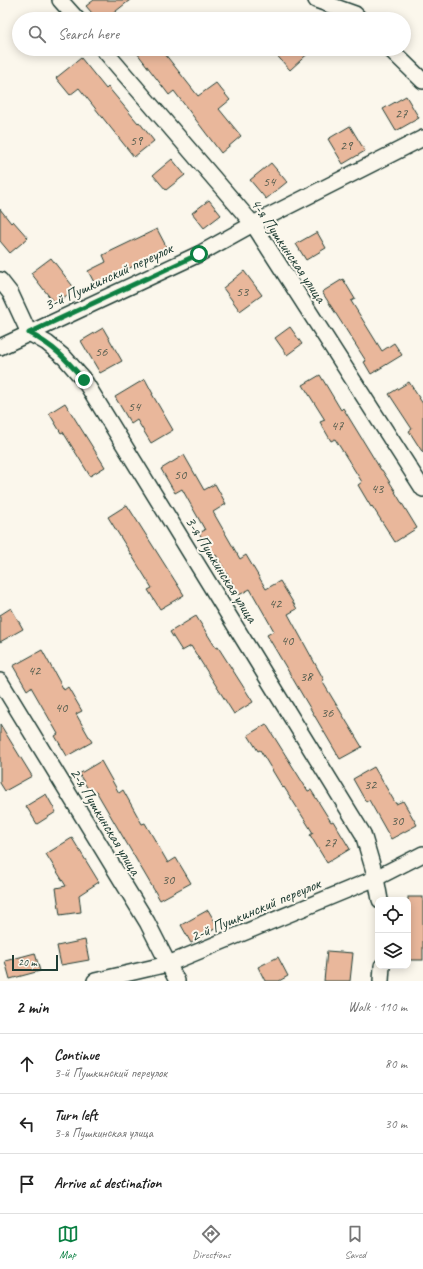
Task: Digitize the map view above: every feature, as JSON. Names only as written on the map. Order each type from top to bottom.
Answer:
[{"type":"street","points":[[60,0],[71,12]]},
{"type":"street","points":[[316,0],[349,12]]},
{"type":"street","name":"4-я Пушкинская улица","points":[[109,56],[253,224],[423,489]]},
{"type":"street","points":[[397,56],[423,81]]},
{"type":"street","name":"3-й Пушкинский переулок","points":[[0,347],[199,254],[253,224],[423,138]]},
{"type":"street","points":[[0,280],[11,294],[29,333]]},
{"type":"street","name":"3-я Пушкинская улица","points":[[29,333],[47,343],[65,358],[84,380],[363,834],[376,878],[379,897]]},
{"type":"street","name":"2-я Пушкинская улица","points":[[0,681],[147,922],[178,981]]},
{"type":"street","name":"2-й Пушкинский переулок","points":[[95,981],[168,964],[376,878],[423,854]]},
{"type":"street","points":[[381,981],[382,969]]},
{"type":"building","points":[[94,0],[130,0],[115,12],[91,12],[86,6]]},
{"type":"building","points":[[139,56],[167,56],[198,96],[216,83],[230,100],[219,109],[241,136],[221,153],[174,91],[169,95]]},
{"type":"building","points":[[277,56],[305,56],[290,70]]},
{"type":"building","points":[[81,58],[106,89],[108,87],[154,141],[134,157],[79,88],[70,95],[56,78]]},
{"type":"building","points":[[406,96],[419,118],[396,131],[383,109]]},
{"type":"building","points":[[350,126],[365,151],[343,164],[328,139]]},
{"type":"building","points":[[172,159],[185,175],[166,190],[153,175]]},
{"type":"building","points":[[271,163],[287,182],[266,199],[250,180]]},
{"type":"building","points":[[209,200],[221,215],[204,228],[192,213]]},
{"type":"building","points":[[0,209],[11,223],[13,221],[28,238],[10,253],[0,241]]},
{"type":"building","points":[[157,229],[167,248],[96,286],[88,271],[106,262],[103,255]]},
{"type":"building","points":[[317,232],[326,248],[306,260],[296,244]]},
{"type":"building","points":[[51,258],[75,289],[55,304],[31,273]]},
{"type":"building","points":[[244,271],[262,295],[240,311],[223,288]]},
{"type":"building","points":[[343,279],[355,299],[351,301],[382,351],[394,343],[402,355],[371,374],[364,362],[366,361],[322,292]]},
{"type":"building","points":[[290,327],[302,344],[287,355],[275,338]]},
{"type":"building","points":[[103,328],[122,361],[100,373],[81,341]]},
{"type":"building","points":[[320,375],[341,410],[343,408],[417,528],[395,542],[358,485],[362,482],[335,439],[331,441],[320,422],[325,420],[303,385]]},
{"type":"building","points":[[145,379],[173,430],[151,443],[137,420],[131,424],[115,397]]},
{"type":"building","points":[[409,382],[423,404],[423,453],[409,431],[412,429],[389,394]]},
{"type":"building","points":[[65,403],[105,467],[90,476],[63,432],[61,433],[49,413]]},
{"type":"building","points":[[184,455],[204,490],[215,484],[226,504],[213,512],[240,559],[246,555],[266,589],[280,581],[297,609],[288,614],[324,680],[322,681],[362,747],[340,759],[267,635],[274,631],[250,589],[239,595],[216,555],[213,557],[199,533],[205,530],[182,489],[175,493],[161,469]]},
{"type":"building","points":[[127,505],[184,595],[160,609],[148,590],[152,588],[108,517]]},
{"type":"building","points":[[11,608],[23,629],[0,642],[0,615]]},
{"type":"building","points":[[196,616],[216,648],[218,647],[253,702],[234,714],[191,646],[182,651],[170,632]]},
{"type":"building","points":[[42,650],[64,690],[68,687],[82,711],[76,714],[92,742],[67,756],[55,736],[58,734],[31,687],[27,690],[13,666]]},
{"type":"building","points":[[0,724],[32,776],[5,791],[0,783]]},
{"type":"building","points":[[266,724],[308,791],[311,790],[331,822],[333,821],[350,849],[327,863],[310,835],[313,833],[260,750],[258,751],[248,735]]},
{"type":"building","points":[[101,761],[119,793],[123,790],[142,824],[145,823],[168,863],[176,858],[191,883],[160,900],[96,791],[91,794],[79,774]]},
{"type":"building","points":[[374,767],[396,804],[403,801],[417,825],[391,839],[369,800],[366,802],[353,779]]},
{"type":"building","points":[[46,794],[56,812],[37,824],[26,806]]},
{"type":"building","points":[[72,838],[99,882],[79,895],[81,912],[60,915],[56,888],[66,886],[46,854]]},
{"type":"building","points":[[411,897],[423,897],[423,960],[411,960]]},
{"type":"building","points":[[208,910],[218,927],[191,943],[181,925]]},
{"type":"building","points":[[85,940],[89,960],[61,965],[57,946]]},
{"type":"building","points":[[327,951],[353,953],[350,981],[324,981]]},
{"type":"building","points":[[35,953],[40,971],[10,979],[5,961]]},
{"type":"building","points":[[278,957],[288,976],[279,981],[265,981],[258,967]]},
{"type":"route","points":[[84,380],[65,358],[47,343],[29,333],[199,254]]}]
